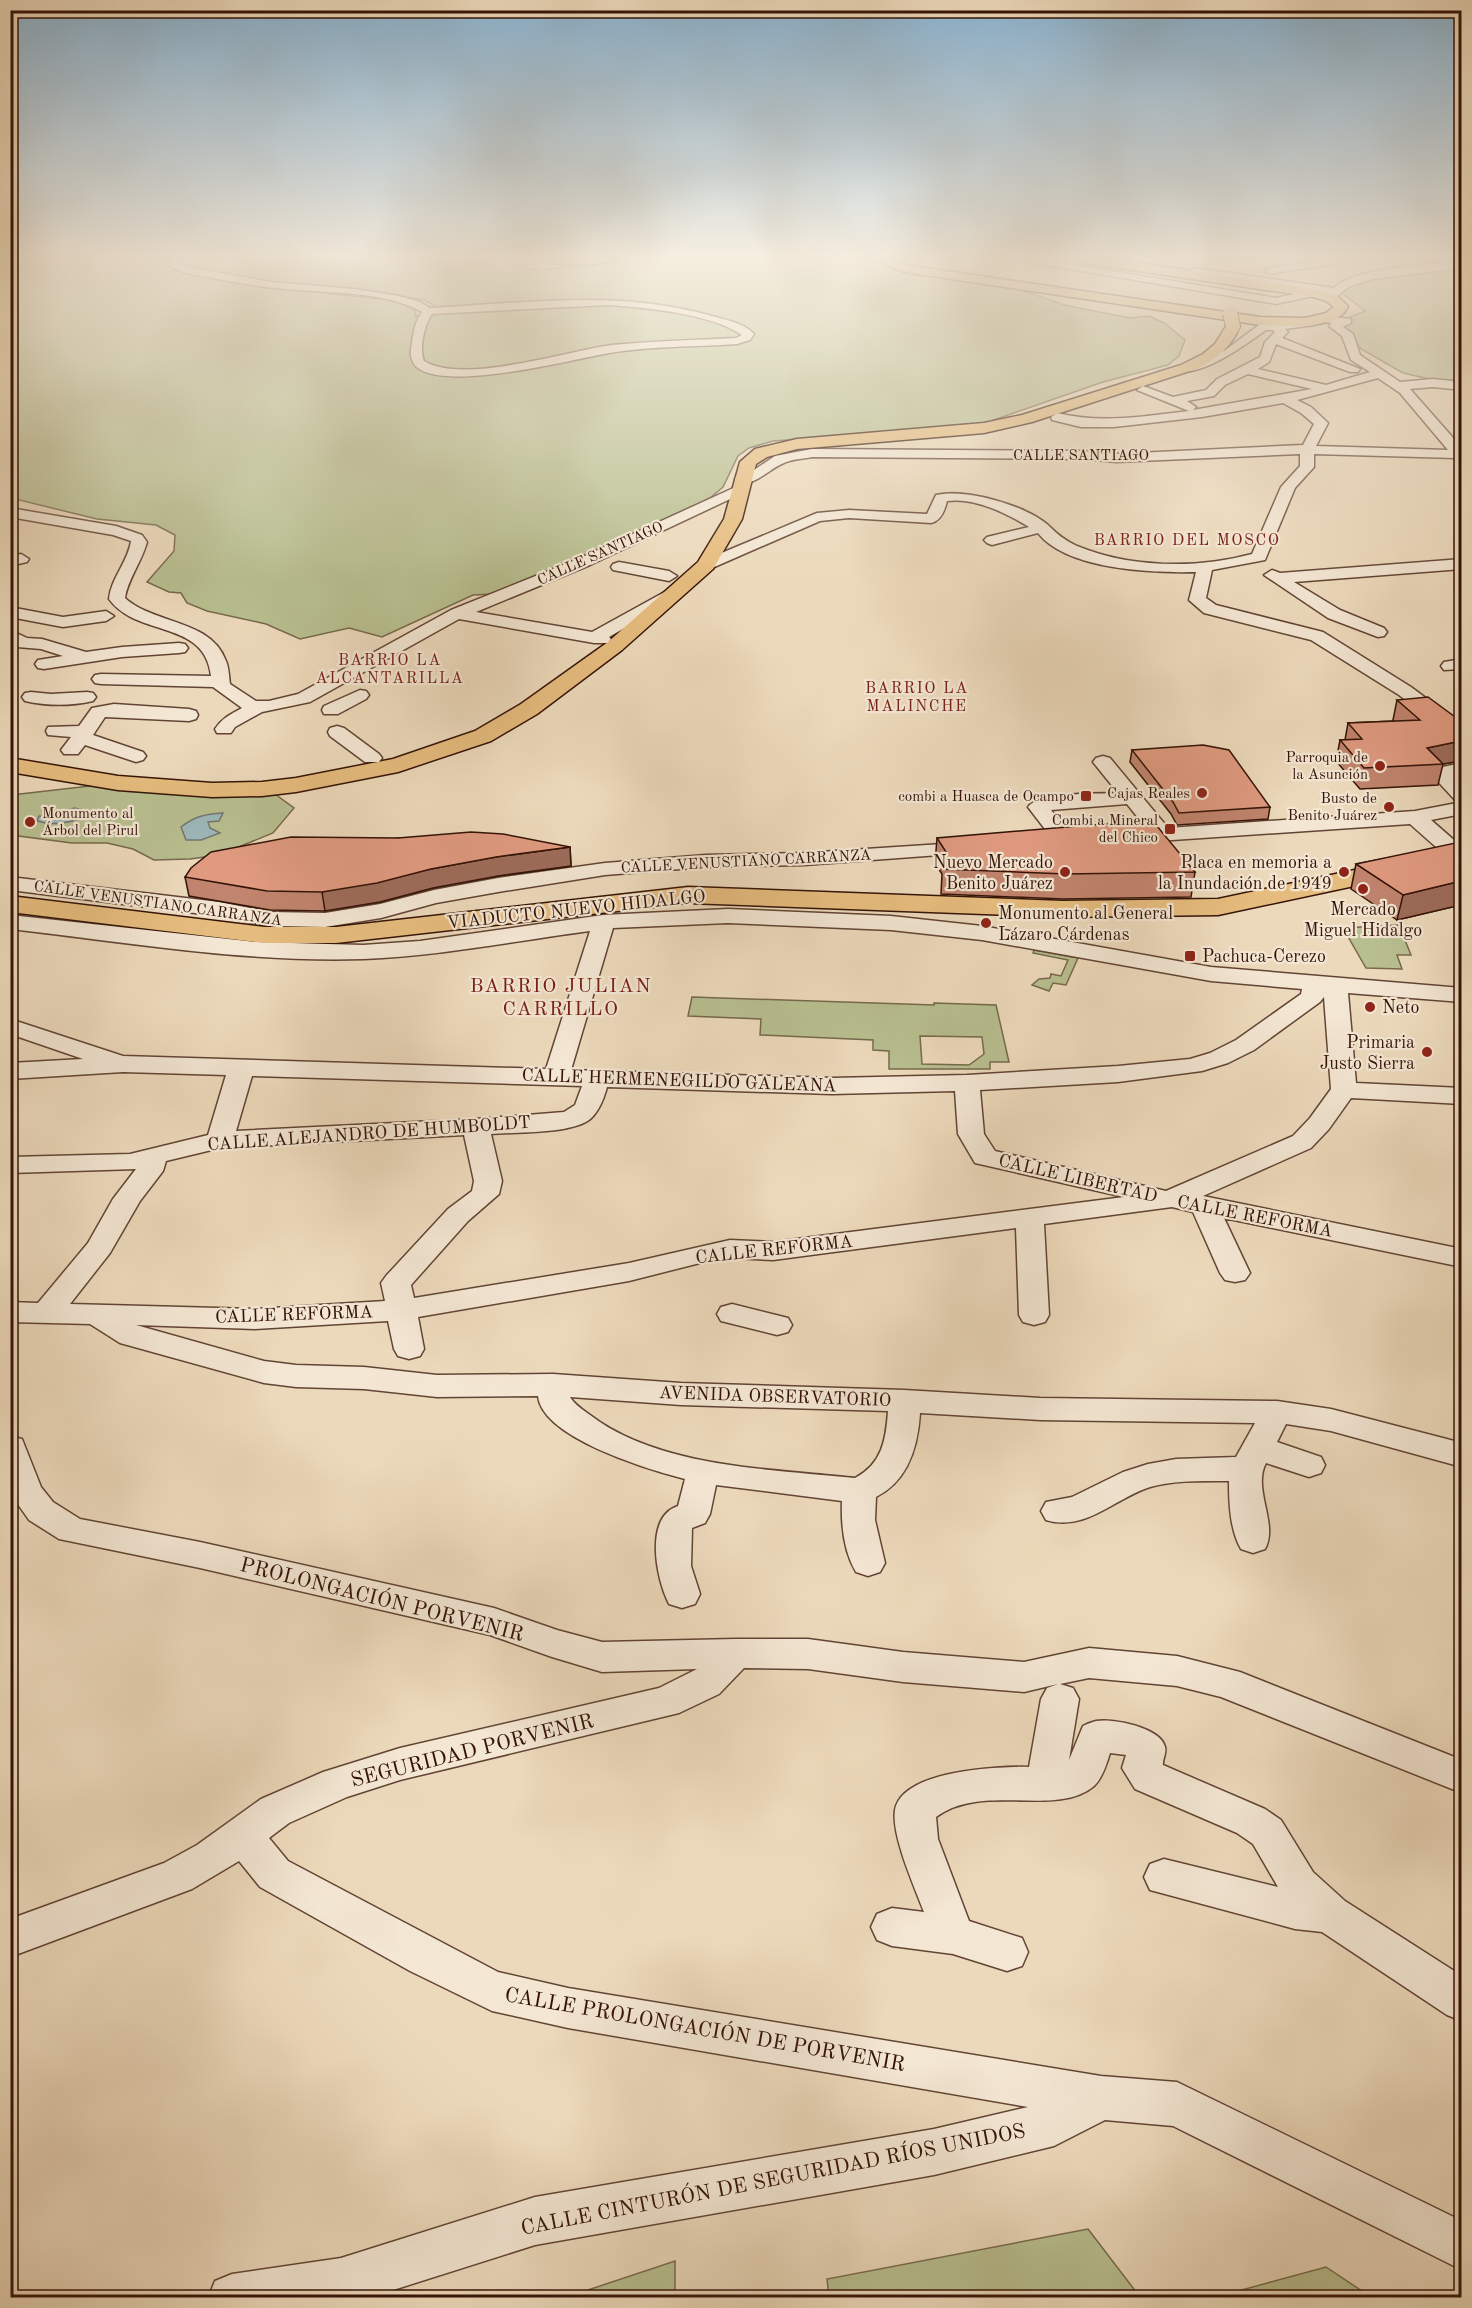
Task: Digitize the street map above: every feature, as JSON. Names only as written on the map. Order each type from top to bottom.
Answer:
[{"type":"main road","points":[[14,769],[118,783],[233,790],[296,785],[398,765],[458,746],[508,723],[615,646],[676,582],[706,565],[732,519],[744,470],[753,457],[782,447],[984,428],[1046,414],[1191,366]]},
{"type":"main road","name":"VIADUCTO NUEVO HIDALGO","points":[[10,904],[265,935],[302,936],[336,935],[688,895],[1063,909],[1187,909],[1241,903],[1461,856]]},
{"type":"street","points":[[423,366],[443,373],[474,373],[521,366]]},
{"type":"street","points":[[1186,368],[1193,366]]},
{"type":"street","points":[[1186,368],[1233,366]]},
{"type":"street","points":[[1175,400],[1210,393],[1221,382],[1254,366]]},
{"type":"street","points":[[1347,366],[1354,369]]},
{"type":"street","points":[[1369,366],[1401,388],[1460,455]]},
{"type":"street","points":[[1247,370],[1324,389]]},
{"type":"street","points":[[1057,417],[1081,423],[1157,419],[1202,413],[1306,395],[1381,373]]},
{"type":"street","points":[[1221,382],[1266,375]]},
{"type":"street","points":[[1382,392],[1433,383],[1461,386]]},
{"type":"street","points":[[1143,390],[1175,400],[1202,413]]},
{"type":"street","points":[[1306,395],[1360,393]]},
{"type":"street","points":[[706,565],[817,517],[849,514],[931,519],[937,511],[941,498],[960,490],[1042,528],[1048,537],[1096,558],[1112,562],[1135,566],[1199,566],[1243,555],[1259,557],[1288,487],[1307,467],[1307,450],[1321,423],[1310,413],[1285,399]]},
{"type":"street","points":[[1246,407],[1273,416]]},
{"type":"street","points":[[1288,417],[1310,413]]},
{"type":"street","points":[[1157,419],[1184,431]]},
{"type":"street","points":[[1202,440],[1230,452]]},
{"type":"street","name":"CALLE SANTIAGO","points":[[260,706],[279,705],[304,698],[457,614],[584,562],[741,484],[780,459],[812,453],[1083,455],[1116,458],[1307,450],[1460,455]]},
{"type":"street","points":[[10,512],[116,531],[136,537],[139,542],[134,560],[118,589],[117,599],[124,608],[139,617],[191,633],[209,646],[217,659],[222,687],[243,702],[260,706]]},
{"type":"street","points":[[998,539],[1042,528]]},
{"type":"street","points":[[1243,555],[1334,614],[1378,633],[1329,643]]},
{"type":"street","points":[[1277,578],[1461,564]]},
{"type":"street","points":[[1199,566],[1204,571],[1197,600],[1210,609],[1301,630],[1329,643],[1405,691],[1461,734]]},
{"type":"street","points":[[619,567],[676,582]]},
{"type":"street","points":[[457,614],[598,638],[676,582]]},
{"type":"street","points":[[519,588],[548,596]]},
{"type":"street","points":[[15,608],[63,622],[106,616]]},
{"type":"street","points":[[10,635],[23,643],[42,644],[91,657]]},
{"type":"street","points":[[44,664],[135,649],[179,648]]},
{"type":"street","points":[[130,711],[142,661],[135,649]]},
{"type":"street","points":[[80,738],[90,704],[101,680],[91,657]]},
{"type":"street","points":[[101,680],[220,682]]},
{"type":"street","points":[[332,710],[360,695]]},
{"type":"street","points":[[31,697],[130,711],[189,715]]},
{"type":"street","points":[[224,729],[228,723],[260,706]]},
{"type":"street","points":[[80,738],[115,729]]},
{"type":"street","points":[[55,730],[136,756]]},
{"type":"street","points":[[338,732],[372,758]]},
{"type":"street","points":[[1103,762],[1161,834]]},
{"type":"street","points":[[1461,769],[1440,773],[1461,796]]},
{"type":"street","points":[[1083,840],[1038,807],[1043,804],[1132,798]]},
{"type":"street","points":[[1042,844],[1415,818],[1461,808]]},
{"type":"street","points":[[1415,818],[1461,856]]},
{"type":"street","name":"CALLE VENUSTIANO CARRANZA","points":[[10,883],[219,909],[270,919],[325,920],[381,911],[435,897],[498,885],[605,869],[706,861],[804,859],[997,847]]},
{"type":"street","points":[[10,922],[257,949],[310,952],[363,952],[420,948],[603,922],[728,916],[901,924],[982,933],[1211,974],[1461,995]]},
{"type":"street","points":[[556,1077],[598,945],[603,922]]},
{"type":"street","points":[[1172,1199],[1302,1142],[1315,1132],[1326,1112],[1344,1089],[1325,984]]},
{"type":"street","name":"CALLE HERMENEGILDO GALEANA","points":[[10,1071],[123,1064],[832,1086],[967,1083],[1169,1070],[1219,1058],[1245,1045],[1312,998],[1325,984]]},
{"type":"street","points":[[10,1026],[123,1064]]},
{"type":"street","points":[[220,1140],[241,1068]]},
{"type":"street","name":"CALLE ALEJANDRO DE HUMBOLDT","points":[[10,1165],[130,1162],[220,1140],[476,1127],[578,1118],[585,1111],[597,1078]]},
{"type":"street","name":"CALLE LIBERTAD","points":[[967,1083],[971,1134],[985,1157],[1172,1199]]},
{"type":"street","points":[[1344,1089],[1461,1096]]},
{"type":"street","points":[[409,1349],[396,1283],[458,1215],[485,1194],[488,1182],[476,1127]]},
{"type":"street","points":[[46,1313],[100,1247],[127,1199],[149,1171],[154,1157]]},
{"type":"street","name":"CALLE REFORMA","points":[[10,1312],[255,1319],[401,1310],[629,1272],[730,1249],[773,1251],[1172,1199],[1461,1258]]},
{"type":"street","points":[[1203,1204],[1235,1273]]},
{"type":"street","points":[[1030,1218],[1034,1315]]},
{"type":"street","name":"AVENIDA OBSERVATORIO","points":[[96,1314],[131,1336],[264,1372],[296,1376],[364,1378],[437,1386],[553,1385],[681,1394],[904,1401],[1040,1409],[1277,1412],[1331,1420],[1461,1455]]},
{"type":"street","points":[[732,1314],[777,1325]]},
{"type":"street","points":[[553,1385],[555,1404],[582,1426],[606,1440],[703,1472],[859,1491],[882,1477],[898,1452],[902,1441],[904,1401]]},
{"type":"street","points":[[1253,1540],[1246,1499],[1251,1458],[1277,1412]]},
{"type":"street","name":"PROLONGACIÓN PORVENIR","points":[[11,1452],[26,1491],[40,1511],[70,1530],[200,1555],[494,1622],[552,1643],[602,1657],[735,1653],[808,1654],[903,1667],[1024,1677],[1089,1663],[1177,1671],[1227,1683],[1461,1777]]},
{"type":"street","points":[[1058,1511],[1068,1511],[1088,1505],[1135,1480],[1168,1473],[1251,1458],[1309,1465]]},
{"type":"street","points":[[682,1594],[674,1566],[675,1525],[681,1518],[693,1514],[703,1472]]},
{"type":"street","points":[[859,1491],[858,1520],[868,1563]]},
{"type":"street","name":"SEGURIDAD PORVENIR","points":[[10,1938],[178,1876],[211,1858],[275,1811],[337,1784],[400,1764],[666,1702],[706,1683],[735,1653]]},
{"type":"street","points":[[1046,1784],[1060,1699]]},
{"type":"street","points":[[952,1935],[918,1839],[915,1810],[926,1800],[954,1789],[1003,1783],[1046,1784],[1074,1778],[1081,1774],[1087,1764],[1096,1737],[1106,1736],[1142,1745],[1147,1749],[1141,1768],[1149,1777],[1251,1821],[1267,1832],[1299,1885],[1330,1914],[1461,2001]]},
{"type":"street","name":"CALLE PROLONGACIÓN DE PORVENIR","points":[[242,1835],[274,1874],[492,1991],[568,2008],[1101,2098],[1177,2104],[1461,2246]]},
{"type":"street","points":[[1164,1877],[1295,1910],[1330,1914]]},
{"type":"street","points":[[892,1927],[952,1935],[1007,1952]]},
{"type":"street","name":"CALLE CINTURÓN DE SEGURIDAD RÍOS UNIDOS","points":[[232,2298],[341,2282],[535,2222],[934,2152],[1043,2127],[1054,2124],[1101,2098]]},
{"type":"green space","points":[[11,366],[1165,366],[1103,382],[988,422],[951,428],[773,441],[749,448],[738,456],[723,487],[710,498],[682,513],[494,594],[473,595],[382,637],[349,628],[300,639],[266,624],[207,611],[187,603],[181,593],[169,592],[147,582],[174,551],[175,535],[156,525],[97,519],[11,498],[10,440],[18,436],[11,436]]},
{"type":"green space","points":[[1390,366],[1461,366],[1461,386],[1403,373]]},
{"type":"green space","points":[[90,786],[272,792],[294,808],[273,833],[219,855],[190,859],[154,860],[133,849],[107,843],[72,843],[11,835],[10,793],[20,794]]},
{"type":"green space","points":[[1399,925],[1411,955],[1397,955],[1402,969],[1366,968],[1343,928]]},
{"type":"green space","points":[[1034,950],[1078,958],[1066,985],[1053,983],[1049,991],[1032,985],[1039,979],[1050,978],[1051,974],[1061,976],[1068,960],[1033,953]]},
{"type":"green space","points":[[692,997],[996,1005],[1009,1062],[990,1062],[990,1069],[889,1069],[889,1051],[873,1050],[873,1040],[760,1035],[761,1019],[688,1016]],"holes":[[[920,1036],[982,1037],[984,1054],[969,1065],[922,1064]]]},
{"type":"green space","points":[[1088,2229],[1140,2297],[829,2297],[827,2279]]},
{"type":"green space","points":[[675,2261],[675,2297],[576,2297],[579,2293]]},
{"type":"green space","points":[[1326,2267],[1371,2297],[1216,2297]]},
{"type":"water","points":[[74,808],[85,810],[83,818],[60,823],[37,821],[39,816],[58,818],[54,815]]},
{"type":"water","points":[[223,813],[219,821],[208,822],[210,828],[220,833],[201,840],[186,840],[181,827],[201,816]]},
{"type":"building","points":[[1428,697],[1461,720],[1461,741],[1427,748],[1443,764],[1364,768],[1340,740],[1362,739],[1348,723],[1420,720],[1397,700]]},
{"type":"building","name":"Cajas Reales","points":[[1203,745],[1229,750],[1270,807],[1179,813],[1132,750]]},
{"type":"building","points":[[1152,820],[1195,872],[1066,874],[942,869],[946,852],[937,838],[1019,831]]},
{"type":"building","points":[[471,832],[503,834],[570,847],[496,857],[431,869],[377,883],[322,892],[267,891],[185,877],[191,868],[211,852],[291,837],[398,838]]},
{"type":"building","points":[[1460,842],[1461,881],[1403,895],[1356,864]]},
{"type":"place","name":"Parroquia de la Asunción","points":[[1380,766]]},
{"type":"place","name":"Cajas Reales","points":[[1202,793]]},
{"type":"place","name":"combi a Huasca de Ocampo","points":[[1086,796]]},
{"type":"place","name":"Busto de Benito Juárez","points":[[1389,807]]},
{"type":"place","name":"Monumento al Árbol del Pirul","points":[[30,822]]},
{"type":"place","name":"Combi a Mineral del Chico","points":[[1170,829]]},
{"type":"place","name":"Nuevo Mercado Benito Juárez","points":[[1065,872]]},
{"type":"place","name":"Placa en memoria a la Inundación de 1949","points":[[1344,872]]},
{"type":"place","name":"Mercado Miguel Hidalgo","points":[[1363,889]]},
{"type":"place","name":"Monumento al General Lázaro Cárdenas","points":[[986,923]]},
{"type":"place","name":"Pachuca-Cerezo","points":[[1190,956]]},
{"type":"place","name":"Neto","points":[[1370,1007]]},
{"type":"place","name":"Primaria Justo Sierra","points":[[1427,1052]]},
{"type":"district","name":"BARRIO DEL MOSCO","points":[[1187,539]]},
{"type":"district","name":"BARRIO LA ALCANTARILLA","points":[[390,668]]},
{"type":"district","name":"BARRIO LA MALINCHE","points":[[917,696]]},
{"type":"district","name":"BARRIO JULIAN CARRILLO","points":[[561,996]]}]
